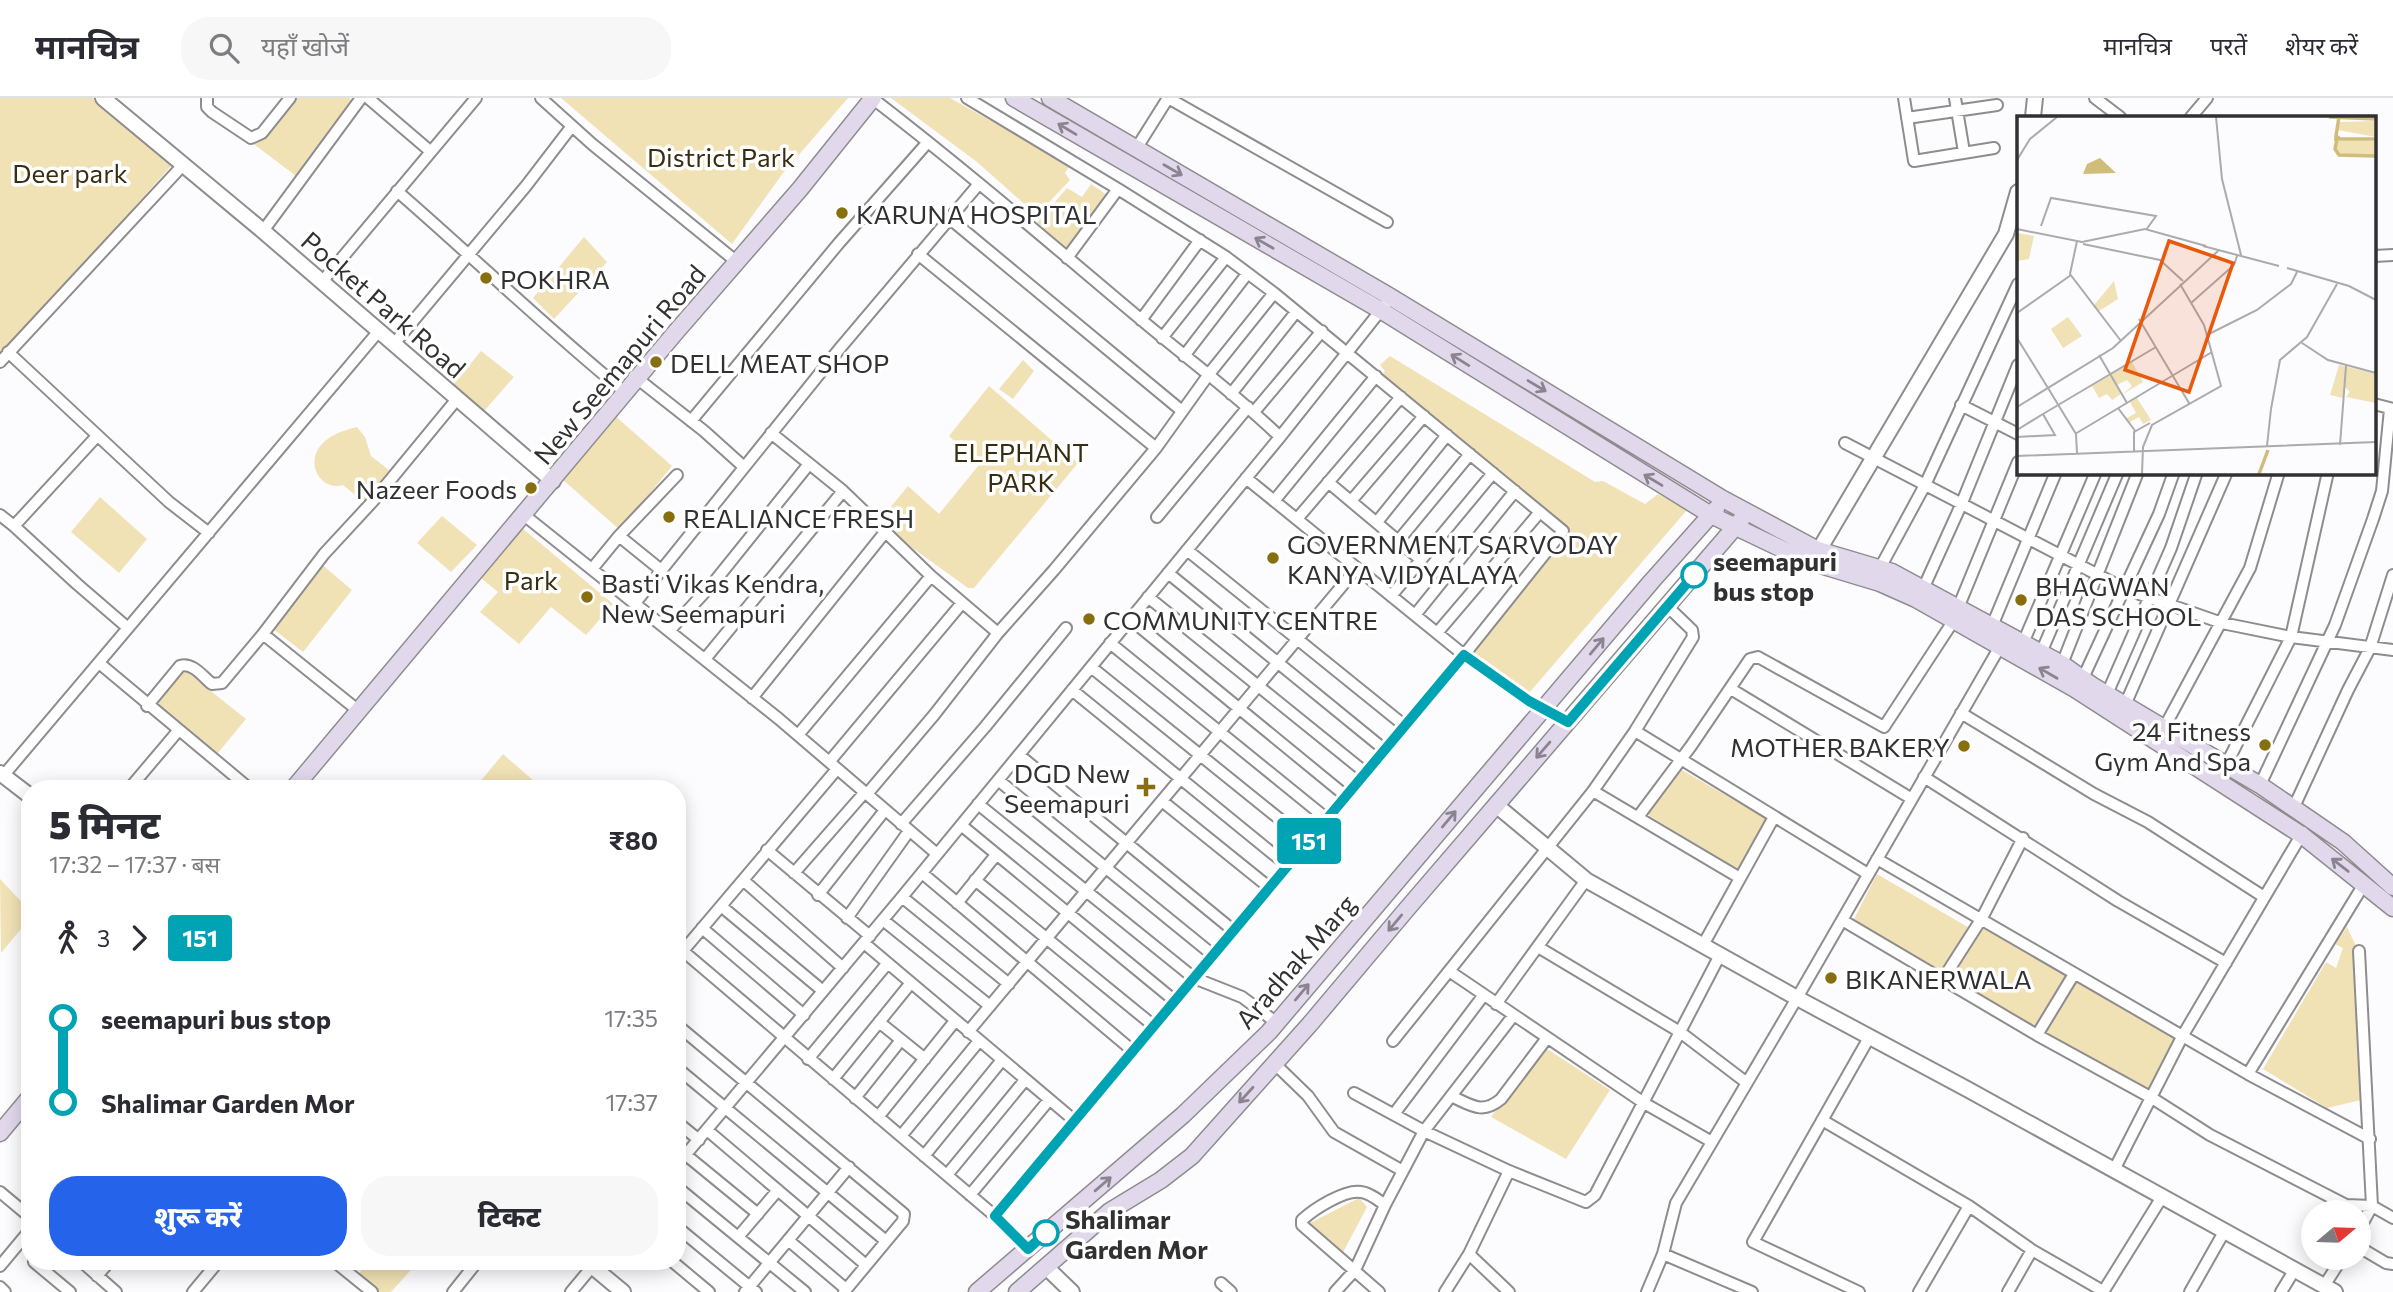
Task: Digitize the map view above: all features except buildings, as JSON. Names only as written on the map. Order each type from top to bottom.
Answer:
[{"type":"main road","name":"New Seemapuri Road","points":[[295,780],[734,260],[863,98]]},
{"type":"main road","name":"New Seemapuri Road","points":[[734,260],[800,190],[872,98]]},
{"type":"main road","points":[[1014,98],[1386,304],[1748,513],[1815,556],[1880,568],[1923,589],[1956,614],[2004,640],[2301,835],[2393,908]]},
{"type":"main road","points":[[1051,98],[1386,304],[1711,515],[1992,626],[2004,640],[2023,643],[2062,664],[2107,694],[2260,785],[2343,842],[2393,887]]},
{"type":"main road","name":"New Seemapuri Road","points":[[301,780],[524,515],[620,388],[634,376]]},
{"type":"main road","name":"Aradhak Marg","points":[[977,1292],[1183,1115],[1262,1039],[1723,499]]},
{"type":"main road","name":"Aradhak Marg","points":[[1017,1292],[1110,1211],[1161,1180],[1192,1156],[1278,1060],[1748,513]]},
{"type":"main road","points":[[1262,1039],[1278,1060]]},
{"type":"main road","points":[[0,1133],[21,1108]]},
{"type":"main road","points":[[0,1144],[21,1120]]},
{"type":"street","name":"Pocket Park Road","points":[[103,98],[263,231],[550,478]]},
{"type":"street","points":[[207,98],[207,107],[212,112],[251,138],[262,133],[290,98]]},
{"type":"street","points":[[263,231],[361,98]]},
{"type":"street","points":[[368,98],[430,151]]},
{"type":"street","points":[[321,283],[476,98]]},
{"type":"street","points":[[541,98],[734,260]]},
{"type":"street","points":[[872,98],[1209,374],[1280,437]]},
{"type":"street","points":[[967,98],[1226,257],[1322,331],[1563,531],[1464,655],[995,1216]]},
{"type":"street","points":[[1136,149],[1168,98],[1387,222]]},
{"type":"street","points":[[1905,98],[1914,161],[1994,148]]},
{"type":"street","points":[[1955,98],[1964,152]]},
{"type":"street","points":[[2033,116],[2035,98]]},
{"type":"street","points":[[2095,98],[2119,116]]},
{"type":"street","points":[[2192,116],[2207,98]]},
{"type":"street","points":[[1907,118],[1997,105]]},
{"type":"street","points":[[393,345],[526,186],[572,125]]},
{"type":"street","points":[[691,421],[747,351],[928,142]]},
{"type":"street","points":[[0,362],[183,165]]},
{"type":"street","points":[[635,603],[918,254],[978,185]]},
{"type":"street","points":[[1067,258],[1118,189]]},
{"type":"street","points":[[397,191],[469,253],[558,337],[620,388]]},
{"type":"street","points":[[1815,556],[2006,234],[2017,196]]},
{"type":"street","points":[[949,218],[1182,411]]},
{"type":"street","points":[[1141,320],[1200,240]]},
{"type":"street","points":[[918,254],[1156,448]]},
{"type":"street","points":[[1162,338],[1226,257]]},
{"type":"street","points":[[1184,356],[1247,274]]},
{"type":"street","points":[[1880,568],[1925,485],[2017,287]]},
{"type":"street","points":[[794,873],[934,715],[998,633],[1055,570],[1156,448],[1209,374],[1274,293]]},
{"type":"street","points":[[758,1214],[686,1155],[867,940],[1386,304]]},
{"type":"street","points":[[1231,394],[1296,312]]},
{"type":"street","points":[[1157,517],[1322,331]]},
{"type":"street","points":[[21,789],[2,775],[378,332]]},
{"type":"street","points":[[8,352],[169,502],[209,533]]},
{"type":"street","points":[[1923,589],[1961,505],[2017,368]]},
{"type":"street","points":[[634,376],[744,467]]},
{"type":"street","points":[[1274,501],[1376,376]]},
{"type":"street","points":[[1297,519],[1401,397]]},
{"type":"street","points":[[147,706],[180,666],[185,664],[212,684],[222,683],[324,554],[373,501],[457,399]]},
{"type":"street","points":[[1961,405],[2017,434]]},
{"type":"street","points":[[2260,785],[2327,642],[2380,498],[2392,409]]},
{"type":"street","points":[[1351,501],[1424,416]]},
{"type":"street","points":[[772,433],[843,491],[931,576],[998,633]]},
{"type":"street","points":[[1377,522],[1447,435]]},
{"type":"street","points":[[14,526],[97,436]]},
{"type":"street","points":[[1845,443],[2125,589],[2222,623],[2291,637],[2393,650]]},
{"type":"street","points":[[1399,540],[1470,454]]},
{"type":"street","points":[[669,631],[715,582],[809,464]]},
{"type":"street","points":[[1638,817],[1681,760],[1750,659],[1758,657],[1884,727],[1956,614],[2017,464]]},
{"type":"street","points":[[1391,596],[1493,473]]},
{"type":"street","points":[[1992,626],[2055,474]]},
{"type":"street","points":[[2023,643],[2095,474]]},
{"type":"street","points":[[2040,653],[2117,474]]},
{"type":"street","points":[[2062,664],[2137,474]]},
{"type":"street","points":[[2083,678],[2159,514],[2173,474]]},
{"type":"street","points":[[2107,694],[2171,548],[2196,474]]},
{"type":"street","points":[[2125,705],[2226,474]]},
{"type":"street","points":[[2164,728],[2250,568],[2278,474]]},
{"type":"street","points":[[2226,765],[2291,637],[2328,474]]},
{"type":"street","points":[[592,569],[677,475]]},
{"type":"street","points":[[1246,478],[1464,655],[1529,701],[1568,722]]},
{"type":"street","points":[[1328,482],[1421,560]]},
{"type":"street","points":[[705,659],[843,491]]},
{"type":"street","points":[[1415,615],[1516,491]]},
{"type":"street","points":[[1437,633],[1540,512]]},
{"type":"street","points":[[0,515],[128,628]]},
{"type":"street","points":[[524,515],[705,659],[937,854]]},
{"type":"street","points":[[752,698],[886,531]]},
{"type":"street","points":[[620,536],[661,570]]},
{"type":"street","points":[[1187,550],[1405,726]]},
{"type":"street","points":[[968,1032],[1357,568]]},
{"type":"street","points":[[1168,573],[1385,750]]},
{"type":"street","points":[[2293,809],[2370,648],[2393,575]]},
{"type":"street","points":[[798,736],[931,576]]},
{"type":"street","points":[[1148,597],[1366,773]]},
{"type":"street","points":[[686,947],[743,880],[962,603]]},
{"type":"street","points":[[1393,1041],[1593,790],[1635,731],[1693,637],[1692,630],[1667,606]]},
{"type":"street","points":[[1130,619],[1346,796]]},
{"type":"street","points":[[847,918],[905,828],[1066,628]]},
{"type":"street","points":[[263,634],[355,708]]},
{"type":"street","points":[[1648,1292],[1663,1254],[1676,1203],[2004,640]]},
{"type":"street","points":[[1110,643],[1327,819]]},
{"type":"street","points":[[99,663],[147,706],[239,780]]},
{"type":"street","points":[[1091,667],[1308,842]]},
{"type":"street","points":[[1731,689],[1912,799]]},
{"type":"street","points":[[1072,690],[1288,866]]},
{"type":"street","points":[[1961,713],[2094,794],[2148,822],[2264,897]]},
{"type":"street","points":[[137,780],[178,731]]},
{"type":"street","points":[[1635,731],[1868,874]]},
{"type":"street","points":[[1019,755],[1234,930]]},
{"type":"street","points":[[1924,777],[2118,901],[2226,963]]},
{"type":"street","points":[[998,780],[1213,955]]},
{"type":"street","points":[[1593,790],[1740,878]]},
{"type":"street","points":[[1162,801],[1270,888]]},
{"type":"street","points":[[978,804],[1194,978],[1242,997],[1277,1023]]},
{"type":"street","points":[[1496,805],[1586,880],[1797,998],[2330,1289],[2338,1270]]},
{"type":"street","points":[[818,895],[885,810]]},
{"type":"street","points":[[1703,945],[1774,817]]},
{"type":"street","points":[[2114,1170],[2183,1035],[2310,820]]},
{"type":"street","points":[[961,825],[1175,1001]]},
{"type":"street","points":[[1943,979],[1982,919],[2023,838]]},
{"type":"street","points":[[767,850],[847,918],[887,964],[1075,1121]]},
{"type":"street","points":[[957,903],[996,855]]},
{"type":"street","points":[[1877,859],[2248,1074],[2370,1139]]},
{"type":"street","points":[[922,873],[1133,1051]]},
{"type":"street","points":[[743,880],[843,968]]},
{"type":"street","points":[[975,880],[1154,1026]]},
{"type":"street","points":[[1496,1004],[1586,880]]},
{"type":"street","points":[[2248,1074],[2364,884]]},
{"type":"street","points":[[902,897],[1009,984]]},
{"type":"street","points":[[721,906],[823,991]]},
{"type":"street","points":[[883,920],[990,1006]]},
{"type":"street","points":[[1842,920],[2037,1035],[2152,1098],[2210,1135],[2346,1205],[2372,1206],[2393,1219]]},
{"type":"street","points":[[702,928],[804,1015]]},
{"type":"street","points":[[1538,947],[1680,1032],[1748,1083]]},
{"type":"street","points":[[2359,951],[2372,1206]]},
{"type":"street","points":[[1354,1093],[1424,1131],[1509,1171],[1581,1201],[1592,1200],[1720,955]]},
{"type":"street","points":[[686,959],[947,1175],[995,1216],[1028,1249]]},
{"type":"street","points":[[808,1059],[887,964]]},
{"type":"street","points":[[1449,971],[1644,1103],[1712,1142]]},
{"type":"street","points":[[2037,1035],[2074,974]]},
{"type":"street","points":[[833,1079],[910,984]]},
{"type":"street","points":[[1394,1114],[1483,996]]},
{"type":"street","points":[[1335,1292],[1355,1269],[1424,1131],[1513,1016]]},
{"type":"street","points":[[878,1117],[955,1021]]},
{"type":"street","points":[[879,1022],[925,1059]]},
{"type":"street","points":[[686,1032],[904,1214],[903,1221],[845,1290],[788,1240]]},
{"type":"street","points":[[1859,1292],[1754,1242],[1870,1036]]},
{"type":"street","points":[[1451,1097],[1479,1108],[1492,1106],[1501,1099],[1547,1038]]},
{"type":"street","points":[[855,1098],[901,1040]]},
{"type":"street","points":[[901,1136],[979,1041]]},
{"type":"street","points":[[924,1156],[1002,1060]]},
{"type":"street","points":[[1278,1060],[1334,1132],[1403,1171]]},
{"type":"street","points":[[686,1075],[886,1241]]},
{"type":"street","points":[[947,1175],[1026,1080]]},
{"type":"street","points":[[970,1195],[1049,1100]]},
{"type":"street","points":[[1822,1120],[1969,1206],[2032,1250],[2103,1292],[2162,1197]]},
{"type":"street","points":[[686,1129],[699,1140]]},
{"type":"street","points":[[707,1130],[866,1265]]},
{"type":"street","points":[[686,1235],[750,1290],[769,1263],[849,1167]]},
{"type":"street","points":[[1445,1292],[1469,1254],[1509,1171]]},
{"type":"street","points":[[738,1237],[778,1190]]},
{"type":"street","points":[[0,1192],[21,1210]]},
{"type":"street","points":[[1379,1292],[1355,1269],[1305,1230],[1302,1220],[1321,1206],[1355,1192],[1370,1195],[1385,1205]]},
{"type":"street","points":[[686,1194],[805,1292]]},
{"type":"street","points":[[1919,1292],[1969,1206]]},
{"type":"street","points":[[2190,1292],[2224,1231]]},
{"type":"street","points":[[0,1266],[21,1241]]},
{"type":"street","points":[[16,1247],[21,1251]]},
{"type":"street","points":[[2008,1292],[2032,1250]]},
{"type":"street","points":[[1469,1254],[1509,1292]]},
{"type":"street","points":[[1663,1254],[1752,1292]]},
{"type":"street","points":[[2371,1254],[2393,1264]]},
{"type":"street","points":[[1046,1267],[1072,1292]]},
{"type":"street","points":[[2281,1292],[2295,1269]]},
{"type":"street","points":[[44,1270],[70,1292]]},
{"type":"street","points":[[91,1270],[116,1292]]},
{"type":"street","points":[[97,1276],[102,1270]]},
{"type":"street","points":[[192,1292],[211,1270]]},
{"type":"street","points":[[345,1270],[372,1292]]},
{"type":"street","points":[[453,1292],[471,1270]]},
{"type":"street","points":[[571,1292],[587,1270]]},
{"type":"street","points":[[599,1270],[623,1292]]},
{"type":"street","points":[[683,1270],[709,1292]]},
{"type":"street","points":[[1221,1283],[1231,1292]]},
{"type":"street","points":[[0,1287],[5,1292]]},
{"type":"green space","name":"Deer park","points":[[0,98],[93,98],[171,166],[0,357]]},
{"type":"green space","points":[[287,98],[349,98],[357,105],[296,176],[251,142]]},
{"type":"green space","name":"District Park","points":[[561,98],[848,98],[783,173],[732,244]]},
{"type":"green space","points":[[891,98],[950,98],[1070,165],[1065,173],[1070,180],[1037,215],[977,162]]},
{"type":"green space","points":[[1091,184],[1117,202],[1071,255],[1037,223],[1067,188],[1082,197]]},
{"type":"green space","points":[[584,237],[607,262],[554,319],[533,298]]},
{"type":"green space","points":[[481,351],[514,377],[484,411],[453,385]]},
{"type":"green space","points":[[1390,356],[1595,482],[1603,481],[1645,504],[1658,494],[1687,510],[1523,700],[1468,654],[1566,533],[1381,375],[1385,371],[1380,365]]},
{"type":"green space","points":[[1023,360],[1034,371],[1013,399],[999,389]]},
{"type":"green space","name":"ELEPHANT PARK","points":[[989,386],[1078,463],[974,588],[968,588],[896,536],[884,515],[908,486],[939,514],[979,465],[949,436]]},
{"type":"green space","points":[[614,415],[672,466],[620,530],[563,480]]},
{"type":"green space","points":[[357,427],[365,437],[371,456],[389,470],[364,502],[343,485],[329,485],[323,481],[314,463],[318,449],[326,440]]},
{"type":"green space","points":[[100,497],[147,539],[119,573],[71,532]]},
{"type":"green space","points":[[442,516],[477,545],[451,572],[417,543]]},
{"type":"green space","name":"Park","points":[[522,528],[613,604],[586,635],[551,607],[519,644],[480,612],[498,592],[481,578]]},
{"type":"green space","points":[[320,563],[352,590],[303,652],[268,625]]},
{"type":"green space","points":[[178,665],[246,719],[212,760],[150,710]]},
{"type":"green space","points":[[503,754],[533,780],[481,780]]},
{"type":"green space","points":[[1680,769],[1767,819],[1739,870],[1645,813]]},
{"type":"green space","points":[[1877,874],[1971,929],[1942,974],[1853,921]]},
{"type":"green space","points":[[0,879],[21,901],[21,929],[1,953]]},
{"type":"green space","points":[[2347,927],[2356,946],[2361,1100],[2327,1108],[2263,1069],[2326,962],[2336,968],[2343,948],[2335,944]]},
{"type":"green space","points":[[1984,928],[2068,976],[2035,1029],[1949,979]]},
{"type":"green space","points":[[2074,978],[2180,1036],[2151,1095],[2042,1034]]},
{"type":"green space","points":[[1544,1047],[1610,1090],[1566,1159],[1491,1117]]},
{"type":"green space","points":[[1359,1198],[1367,1207],[1339,1260],[1304,1226]]},
{"type":"green space","points":[[361,1270],[411,1270],[391,1292],[379,1292],[358,1275]]},
{"type":"bus line","name":"151","points":[[1046,1233],[1028,1249],[995,1216],[1464,655],[1529,701],[1568,722],[1694,575]]},
{"type":"place","name":"KARUNA HOSPITAL","points":[[842,213]]},
{"type":"place","name":"POKHRA","points":[[486,278]]},
{"type":"place","name":"DELL MEAT SHOP","points":[[656,362]]},
{"type":"place","name":"Nazeer Foods","points":[[531,488]]},
{"type":"place","name":"REALIANCE FRESH","points":[[669,517]]},
{"type":"place","name":"GOVERNMENT SARVODAY KANYA VIDYALAYA","points":[[1273,558]]},
{"type":"place","name":"seemapuri bus stop","points":[[1694,575]]},
{"type":"place","name":"Basti Vikas Kendra, New Seemapuri","points":[[587,597]]},
{"type":"place","name":"BHAGWAN DAS SCHOOL","points":[[2021,600]]},
{"type":"place","name":"COMMUNITY CENTRE","points":[[1089,619]]},
{"type":"place","name":"24 Fitness Gym And Spa","points":[[2265,745]]},
{"type":"place","name":"MOTHER BAKERY","points":[[1964,746]]},
{"type":"place","name":"DGD New Seemapuri","points":[[1146,787]]},
{"type":"place","name":"BIKANERWALA","points":[[1831,978]]},
{"type":"place","name":"Shalimar Garden Mor","points":[[1046,1233]]}]
